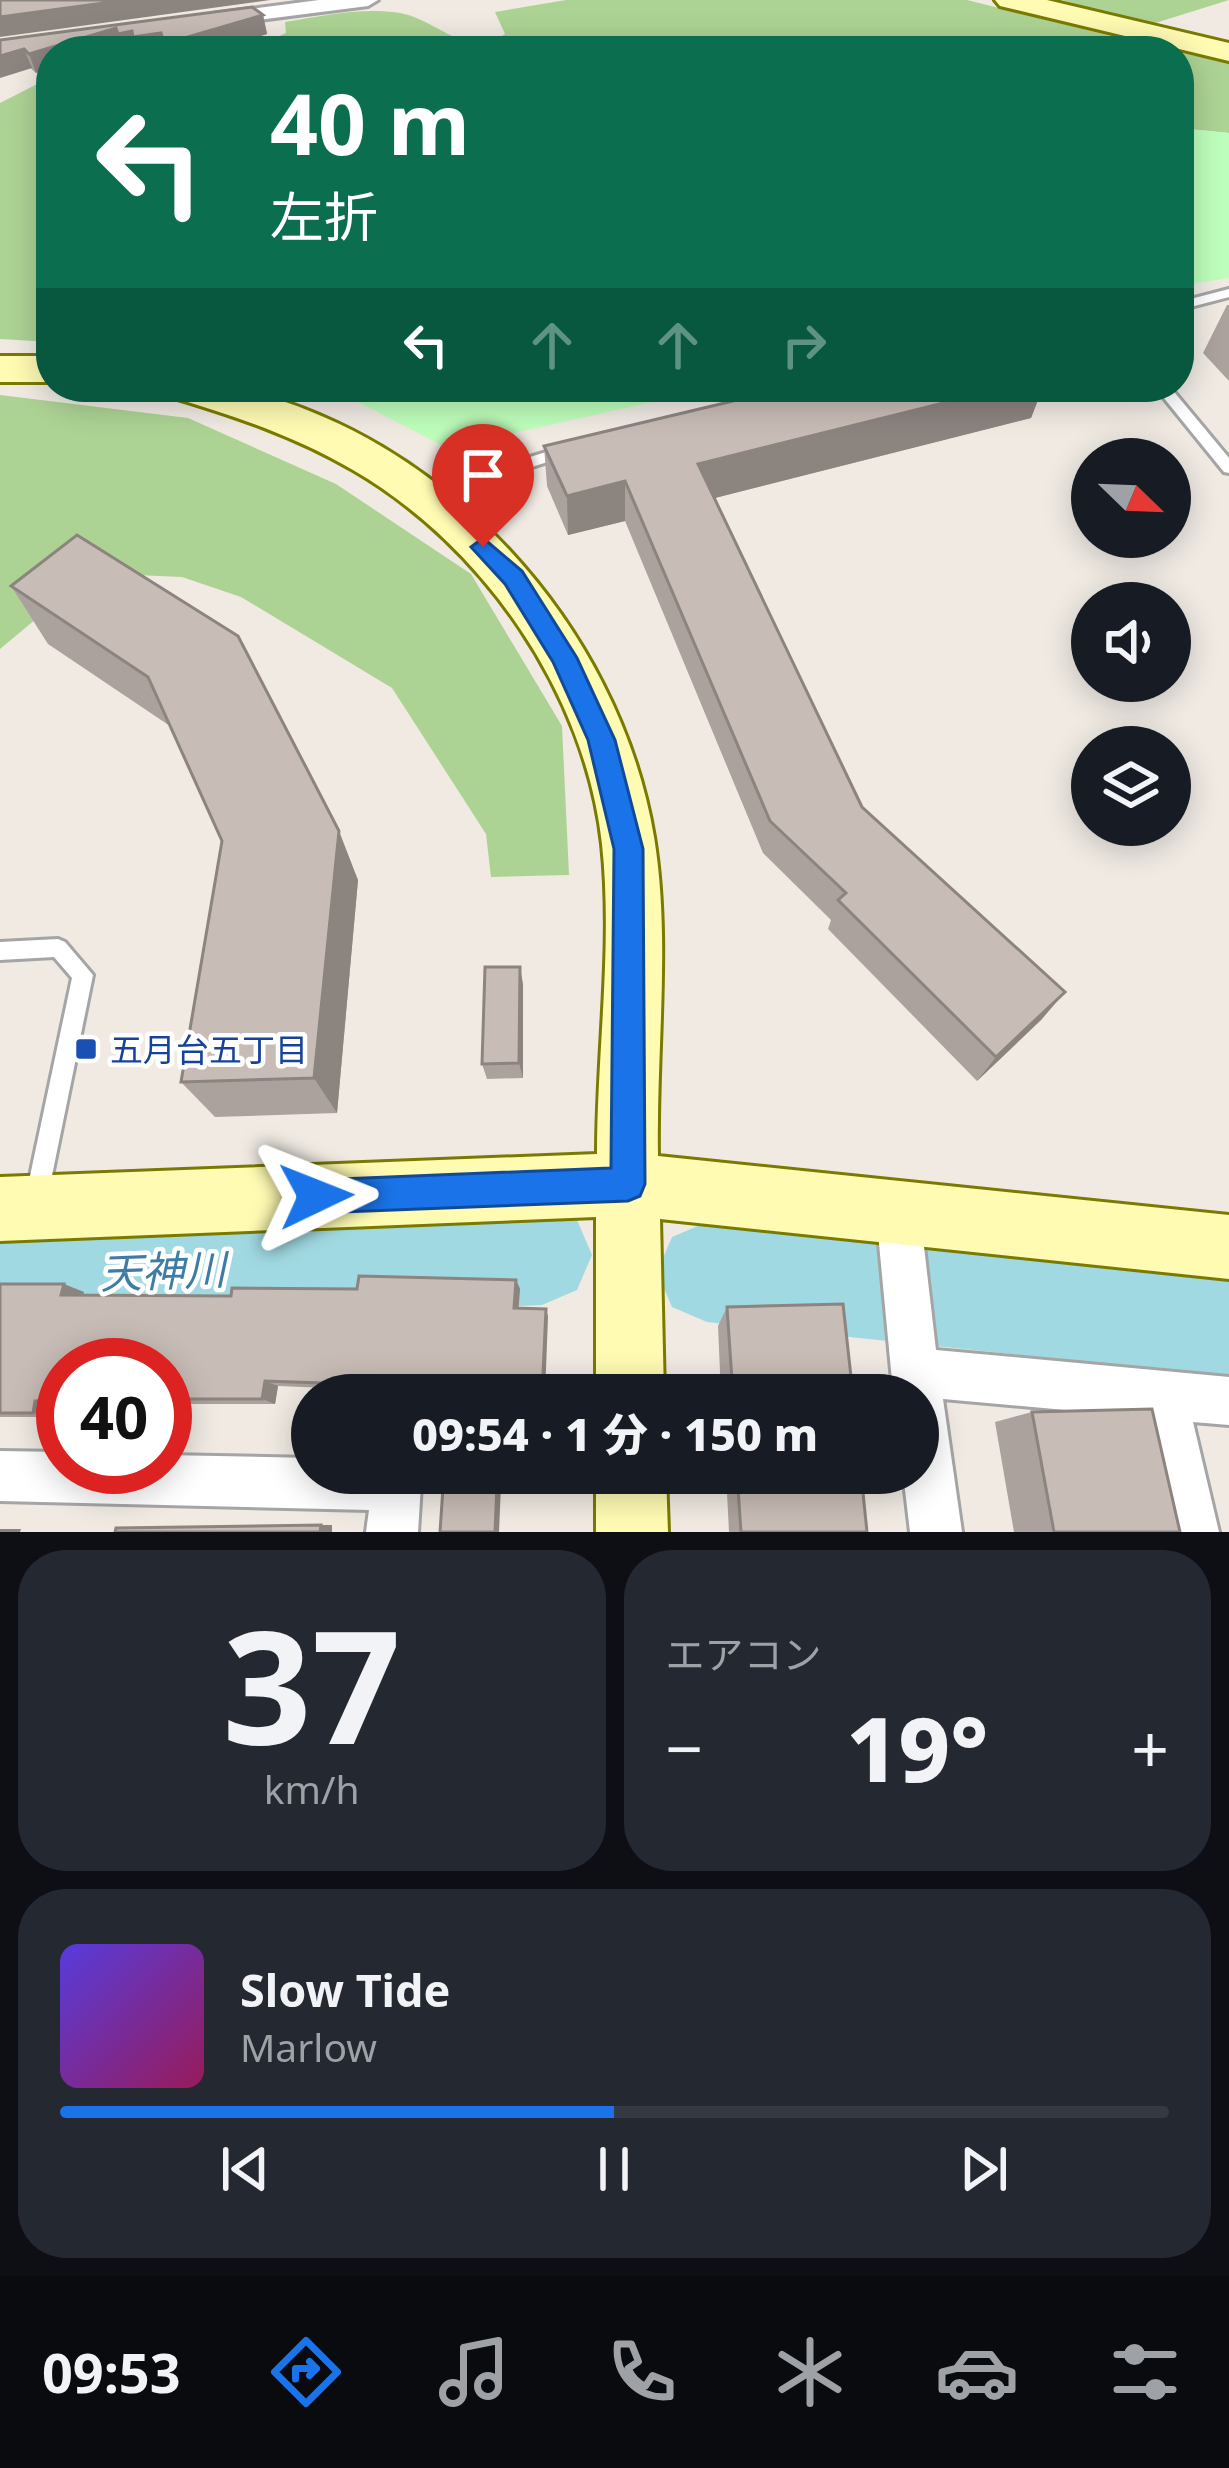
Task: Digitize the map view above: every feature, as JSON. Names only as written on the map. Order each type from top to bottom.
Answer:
[{"type":"street","points":[[181,24],[270,6],[368,0]]},
{"type":"street","points":[[1010,0],[1147,36]]},
{"type":"street","points":[[1194,45],[1229,52]]},
{"type":"street","points":[[0,369],[36,369]]},
{"type":"street","points":[[240,402],[355,448],[453,516],[513,578],[565,658],[601,740],[628,849],[631,1374]]},
{"type":"street","points":[[17,1209],[628,1184],[899,1235],[1229,1247]]},
{"type":"street","points":[[899,1235],[915,1374]]},
{"type":"street","points":[[939,1388],[1161,1391],[1229,1400]]},
{"type":"street","points":[[1161,1391],[1193,1532]]},
{"type":"street","points":[[0,1476],[396,1485],[392,1532]]},
{"type":"street","points":[[632,1494],[632,1532]]},
{"type":"street","points":[[931,1494],[936,1532]]},
{"type":"lane","points":[[1194,302],[1229,293]]},
{"type":"lane","points":[[1174,402],[1229,468]]},
{"type":"lane","points":[[424,496],[596,443]]},
{"type":"lane","points":[[0,951],[58,948],[83,975],[17,1209]]},
{"type":"green space","points":[[566,0],[967,0],[1110,36],[501,36],[505,34],[495,12]]},
{"type":"green space","points":[[1062,0],[1229,0],[1149,25]]},
{"type":"green space","points":[[356,12],[414,17],[452,36],[280,36],[286,33],[285,22]]},
{"type":"green space","points":[[1194,56],[1229,62],[1229,133],[1194,130]]},
{"type":"green space","points":[[36,85],[36,341],[0,339],[0,103]]},
{"type":"green space","points":[[1194,130],[1229,133],[1229,278],[1194,284]]},
{"type":"green space","points":[[0,395],[188,418],[336,484],[471,574],[562,726],[569,875],[491,877],[486,834],[392,688],[241,597],[182,577],[91,573],[0,649]]},
{"type":"green space","points":[[358,402],[653,402],[447,448]]},
{"type":"building","points":[[0,0],[126,0],[0,17]]},
{"type":"building","points":[[252,7],[263,15],[191,36],[133,36],[132,31],[118,34],[116,28],[89,36],[36,36],[36,52],[29,54],[24,49],[0,56],[0,40]]},
{"type":"building","points":[[729,402],[948,402],[698,464],[862,807],[1065,992],[996,1057],[838,900],[846,893],[770,821],[625,481],[567,496],[544,446]]},
{"type":"building","points":[[77,535],[238,636],[339,831],[314,1078],[181,1082],[222,841],[148,677],[11,586]]},
{"type":"building","points":[[485,967],[520,967],[519,1063],[482,1064]]},
{"type":"building","points":[[359,1276],[516,1280],[514,1308],[546,1309],[543,1374],[291,1374],[291,1382],[265,1381],[262,1399],[192,1399],[192,1338],[36,1338],[33,1413],[0,1413],[0,1284],[64,1284],[61,1295],[231,1296],[232,1288],[357,1289]]},
{"type":"building","points":[[843,1304],[851,1374],[732,1374],[727,1307]]},
{"type":"building","points":[[1152,1409],[1180,1532],[1054,1532],[1032,1412]]},
{"type":"building","points":[[443,1494],[497,1494],[495,1532],[440,1532]]},
{"type":"building","points":[[738,1494],[863,1494],[867,1532],[741,1532]]},
{"type":"building","points":[[321,1525],[320,1532],[115,1532],[116,1528]]},
{"type":"waterway","name":"天神川","points":[[0,1277],[542,1255]]},
{"type":"waterway","name":"天神川","points":[[707,1272],[1229,1326]]},
{"type":"place","name":"五月台五丁目","points":[[86,1049]]},
{"type":"route","points":[[316,1196],[628,1184],[628,849],[601,740],[565,658],[513,578],[483,547]]}]
